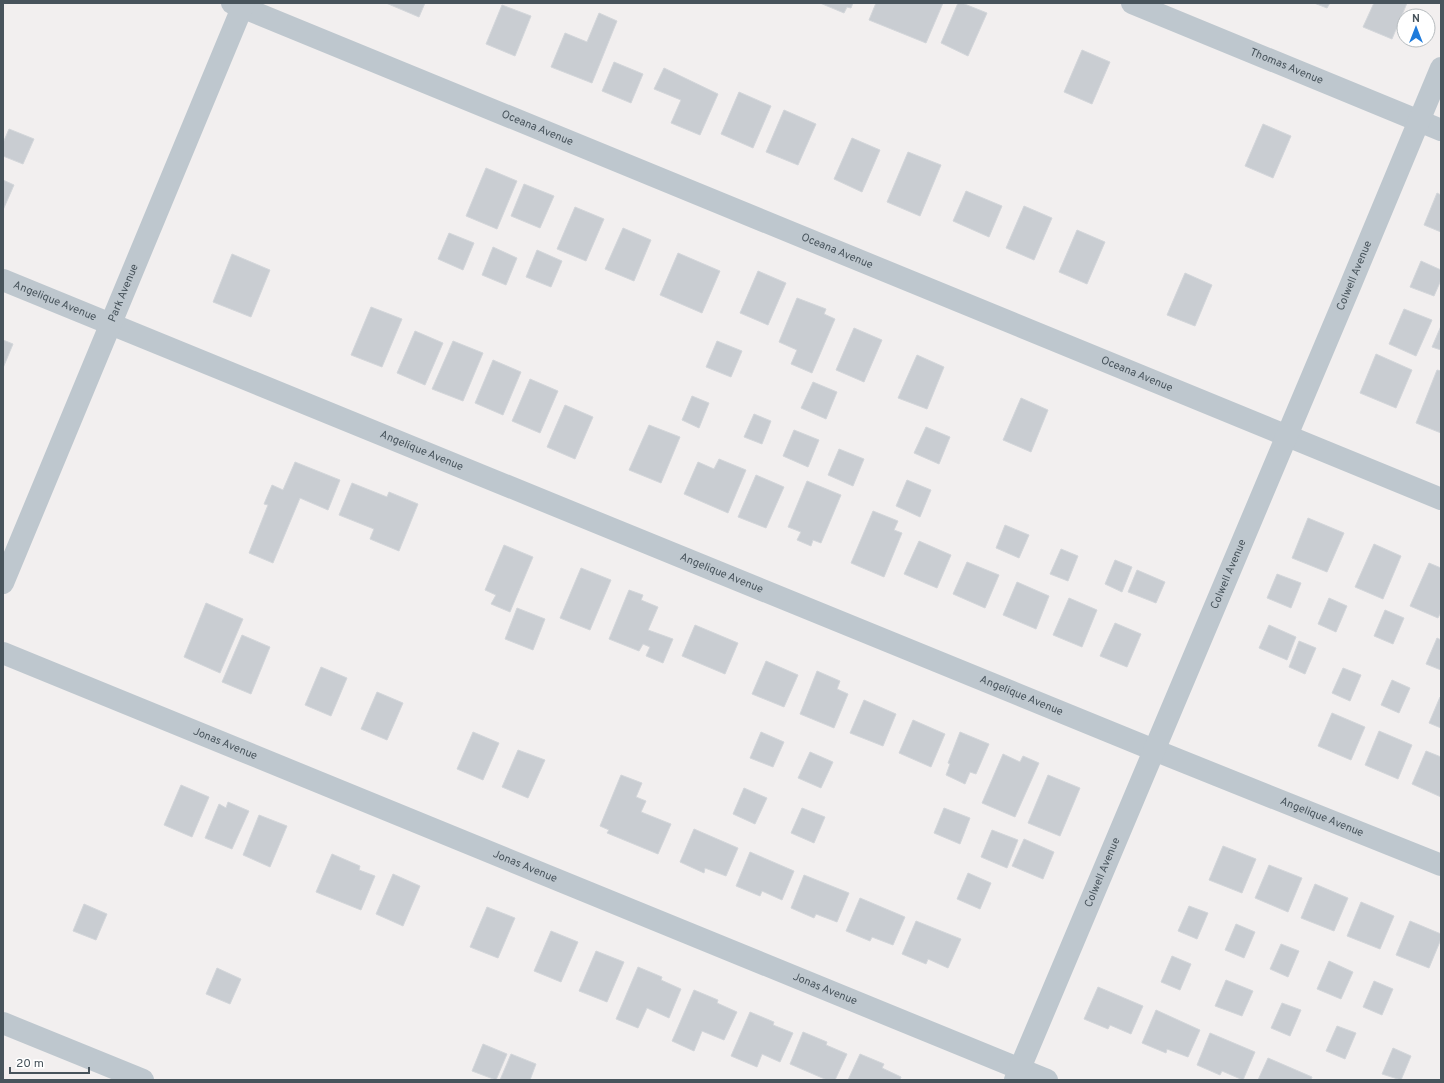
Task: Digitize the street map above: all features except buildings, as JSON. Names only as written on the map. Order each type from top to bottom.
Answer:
[{"type":"street","name":"Thomas Avenue","points":[[1132,3],[1441,130]]},
{"type":"street","name":"Park Avenue","points":[[3,583],[112,324],[240,4]]},
{"type":"street","name":"Oceana Avenue","points":[[240,4],[1441,499]]},
{"type":"street","name":"Colwell Avenue","points":[[1018,1075],[1154,750],[1288,437],[1418,120],[1441,68]]},
{"type":"street","name":"Angelique Avenue","points":[[3,280],[1154,750],[1441,865]]},
{"type":"street","name":"Jonas Avenue","points":[[3,653],[1018,1075],[1047,1080]]},
{"type":"street","points":[[3,1023],[143,1080]]}]
